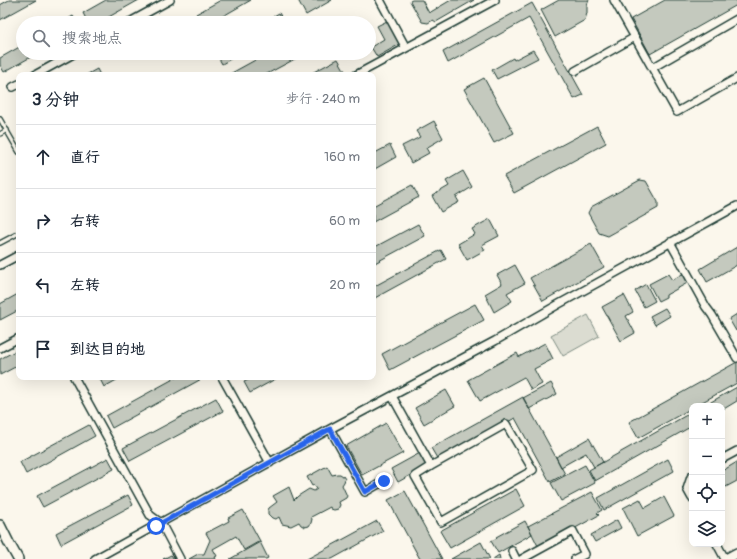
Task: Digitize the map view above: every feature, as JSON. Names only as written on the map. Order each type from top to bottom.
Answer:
[{"type":"street","points":[[141,16],[170,0]]},
{"type":"street","points":[[380,0],[406,48]]},
{"type":"street","points":[[362,72],[495,0]]},
{"type":"street","points":[[614,0],[677,112],[737,78]]},
{"type":"street","points":[[652,68],[737,18]]},
{"type":"street","points":[[575,71],[634,37]]},
{"type":"street","points":[[40,72],[62,60]]},
{"type":"street","points":[[95,559],[330,429],[495,341],[670,242],[737,206]]},
{"type":"street","points":[[670,242],[706,307],[737,358]]},
{"type":"street","points":[[0,265],[16,257]]},
{"type":"street","points":[[0,348],[16,340]]},
{"type":"street","points":[[76,380],[150,515],[161,523],[180,559]]},
{"type":"street","points":[[224,380],[270,463]]},
{"type":"street","points":[[392,396],[431,466]]},
{"type":"street","points":[[506,424],[533,470],[441,522],[415,476],[431,466],[506,424]]},
{"type":"street","points":[[330,429],[365,492],[384,481]]},
{"type":"street","points":[[725,457],[737,451]]},
{"type":"street","points":[[689,483],[687,489],[689,493]]},
{"type":"street","points":[[0,525],[18,559]]},
{"type":"street","points":[[522,559],[573,531],[585,554],[575,559]]},
{"type":"street","points":[[719,547],[726,559],[737,553]]},
{"type":"street","points":[[512,551],[516,559]]},
{"type":"lane","points":[[0,119],[16,146]]},
{"type":"lane","points":[[0,134],[7,130]]},
{"type":"lane","points":[[0,243],[16,235]]},
{"type":"shaded area","points":[[588,315],[599,336],[563,356],[551,335]]},
{"type":"building","points":[[9,0],[36,0],[0,20],[0,5]]},
{"type":"building","points":[[106,0],[139,0],[110,16],[84,16],[83,13]]},
{"type":"building","points":[[221,0],[251,0],[223,16],[197,16],[196,14]]},
{"type":"building","points":[[298,0],[332,0],[306,15]]},
{"type":"building","points":[[422,0],[429,13],[451,0],[474,0],[436,22],[433,20],[428,23],[422,22],[410,1]]},
{"type":"building","points":[[559,0],[589,0],[585,20],[555,37],[541,10]]},
{"type":"building","points":[[665,0],[737,0],[737,5],[650,54],[631,19]]},
{"type":"building","points":[[532,3],[583,95],[574,99],[529,18],[448,63],[443,52]]},
{"type":"building","points":[[279,13],[281,16],[274,16]]},
{"type":"building","points":[[387,21],[400,44],[377,57],[376,44],[384,39],[377,26]]},
{"type":"building","points":[[16,49],[16,60],[25,60],[4,72],[0,65],[0,58]]},
{"type":"building","points":[[533,50],[538,58],[497,79],[492,70],[513,58],[514,60]]},
{"type":"building","points":[[220,60],[229,60],[222,64]]},
{"type":"building","points":[[255,60],[293,60],[271,72],[233,72]]},
{"type":"building","points":[[339,60],[345,72],[314,72]]},
{"type":"building","points":[[97,69],[98,72],[92,72]]},
{"type":"building","points":[[484,78],[514,133],[494,143],[464,89]]},
{"type":"building","points":[[434,121],[443,138],[426,148],[429,153],[411,163],[402,146],[420,137],[416,131]]},
{"type":"building","points":[[597,126],[606,143],[514,193],[504,176]]},
{"type":"building","points":[[390,145],[396,157],[376,168],[376,152]]},
{"type":"building","points":[[463,171],[472,187],[456,197],[459,202],[441,212],[432,196],[449,186],[446,181]]},
{"type":"building","points":[[640,180],[646,181],[658,202],[658,208],[608,236],[599,233],[588,213],[591,207]]},
{"type":"building","points":[[412,185],[419,197],[376,220],[376,204]]},
{"type":"building","points":[[490,219],[499,236],[482,245],[485,250],[467,260],[458,244],[475,234],[472,229]]},
{"type":"building","points":[[418,224],[425,236],[376,262],[376,246]]},
{"type":"building","points":[[591,244],[604,267],[543,301],[530,278]]},
{"type":"building","points":[[737,247],[737,265],[707,282],[700,269]]},
{"type":"building","points":[[441,250],[446,259],[376,297],[376,285]]},
{"type":"building","points":[[515,265],[525,283],[507,293],[512,301],[494,312],[485,294],[502,284],[497,275]]},
{"type":"building","points":[[686,272],[691,281],[658,301],[649,284],[668,274],[672,280]]},
{"type":"building","points":[[646,284],[655,301],[644,307],[635,291]]},
{"type":"building","points":[[16,295],[16,312],[0,320],[0,304]]},
{"type":"building","points":[[624,295],[633,312],[626,316],[635,333],[621,341],[602,307]]},
{"type":"building","points":[[475,304],[484,320],[390,370],[382,354]]},
{"type":"building","points":[[665,308],[670,316],[655,325],[650,316]]},
{"type":"building","points":[[737,314],[737,330],[736,331],[729,319]]},
{"type":"building","points":[[545,343],[553,359],[534,369],[542,384],[531,390],[524,377],[480,401],[468,380],[517,353],[519,357]]},
{"type":"building","points":[[16,351],[16,367],[0,375],[0,359]]},
{"type":"building","points":[[737,362],[737,383],[700,403],[689,403],[689,410],[638,438],[629,422]]},
{"type":"building","points":[[100,380],[117,380],[104,387]]},
{"type":"building","points":[[172,380],[200,380],[112,428],[106,416]]},
{"type":"building","points":[[248,380],[274,380],[250,393],[244,382]]},
{"type":"building","points":[[551,383],[557,394],[529,409],[523,398]]},
{"type":"building","points":[[737,387],[737,401],[725,408],[725,403],[709,403]]},
{"type":"building","points":[[446,390],[455,406],[424,424],[415,408]]},
{"type":"building","points":[[523,397],[565,474],[550,482],[515,418],[438,460],[431,448]]},
{"type":"building","points":[[216,398],[223,411],[130,461],[123,448]]},
{"type":"building","points":[[689,414],[689,428],[595,481],[589,470]]},
{"type":"building","points":[[386,423],[403,453],[362,475],[346,446]]},
{"type":"building","points":[[89,425],[95,436],[26,474],[20,462]]},
{"type":"building","points":[[589,438],[603,462],[594,467],[586,453],[561,467],[556,457]]},
{"type":"building","points":[[420,453],[427,466],[398,482],[391,469]]},
{"type":"building","points":[[108,458],[114,469],[43,507],[37,496]]},
{"type":"building","points":[[668,459],[674,471],[604,510],[598,498]]},
{"type":"building","points":[[737,462],[737,481],[725,487],[725,475],[725,469]]},
{"type":"building","points":[[585,465],[595,483],[561,501],[551,483]]},
{"type":"building","points":[[327,466],[332,475],[340,474],[345,479],[342,485],[347,496],[339,502],[340,505],[338,509],[334,510],[330,507],[311,517],[311,523],[309,526],[305,527],[299,522],[291,526],[282,524],[279,517],[276,519],[272,518],[268,514],[269,508],[277,502],[273,496],[289,487],[294,500],[309,489],[314,491],[317,489],[314,485],[312,486],[307,477]]},
{"type":"building","points":[[516,489],[525,506],[450,548],[440,531]]},
{"type":"building","points":[[405,491],[442,559],[420,559],[388,500]]},
{"type":"building","points":[[592,492],[602,510],[597,513],[599,515],[539,548],[528,526]]},
{"type":"building","points":[[128,495],[133,505],[61,544],[56,533]]},
{"type":"building","points":[[664,497],[674,516],[637,536],[623,508],[640,499],[645,508]]},
{"type":"building","points":[[243,510],[260,541],[244,550],[236,536],[213,549],[217,556],[215,557],[216,559],[189,559],[198,554],[204,554],[210,540],[206,533],[229,521],[228,518]]},
{"type":"building","points":[[617,520],[621,528],[595,542],[591,535]]},
{"type":"building","points":[[377,521],[383,531],[332,559],[307,559]]},
{"type":"building","points":[[525,521],[532,534],[498,553],[491,541]]},
{"type":"building","points":[[260,542],[268,558],[230,559]]},
{"type":"building","points":[[481,542],[490,559],[451,559]]},
{"type":"building","points":[[171,555],[174,559],[163,559]]},
{"type":"building","points":[[499,555],[500,559],[493,559]]},
{"type":"route","points":[[156,526],[330,429],[365,492],[384,481]]}]
